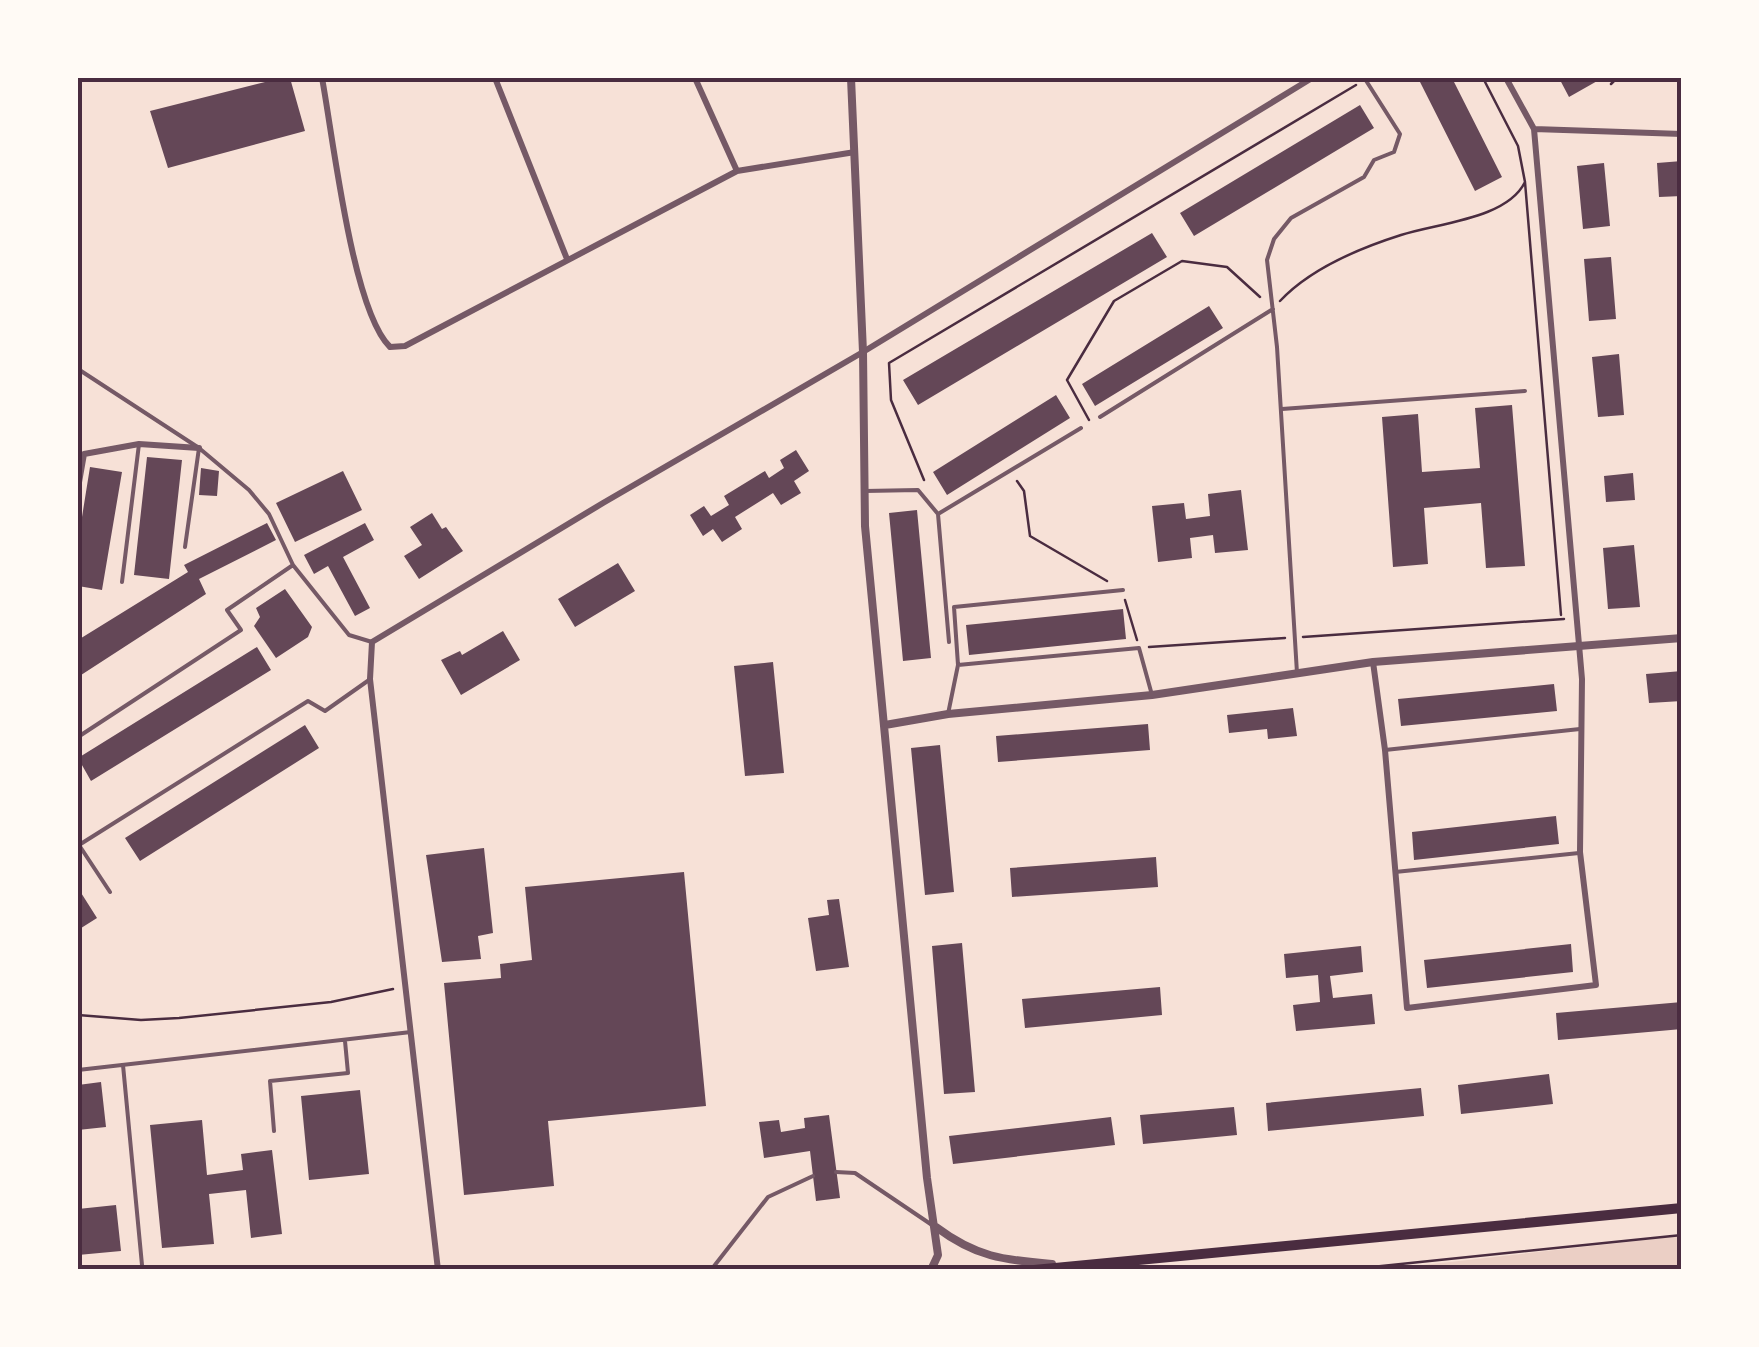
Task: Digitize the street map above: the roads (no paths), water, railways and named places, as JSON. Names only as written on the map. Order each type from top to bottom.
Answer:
[{"type":"main road","points":[[1034,1270],[1682,1208]]},
{"type":"street","points":[[322,78],[360,285],[379,336],[390,347],[405,346],[738,171],[855,152]]},
{"type":"street","points":[[495,78],[567,260]]},
{"type":"street","points":[[696,78],[738,171]]},
{"type":"street","points":[[851,78],[863,352],[865,526],[927,1178],[936,1227],[938,1255],[932,1270]]},
{"type":"street","points":[[438,1270],[370,679],[372,642],[863,352],[1312,78]]},
{"type":"street","points":[[1374,662],[1386,750],[1406,1008],[1596,986],[1580,852],[1582,679],[1534,130],[1506,78]]},
{"type":"street","points":[[1534,130],[1682,134]]},
{"type":"street","points":[[78,488],[81,455],[139,444],[199,448]]},
{"type":"street","points":[[885,725],[948,714],[1152,695],[1374,662],[1682,638]]},
{"type":"street","points":[[936,1227],[981,1255],[1066,1266]]},
{"type":"lane","points":[[1297,674],[1282,409],[1267,260],[1274,239],[1292,218],[1364,178],[1374,160],[1394,152],[1400,134],[1366,78]]},
{"type":"lane","points":[[1100,417],[1273,309]]},
{"type":"lane","points":[[78,369],[199,448],[249,490],[268,514],[293,565],[349,635],[372,642]]},
{"type":"lane","points":[[1282,409],[1525,391]]},
{"type":"lane","points":[[938,514],[1081,428]]},
{"type":"lane","points":[[122,582],[139,444]]},
{"type":"lane","points":[[185,546],[199,448]]},
{"type":"lane","points":[[865,491],[918,490],[938,514],[949,642]]},
{"type":"lane","points":[[78,736],[240,630],[227,610],[293,565]]},
{"type":"lane","points":[[948,714],[958,665],[954,607],[1122,590]]},
{"type":"lane","points":[[958,665],[1139,648],[1152,695]]},
{"type":"lane","points":[[110,892],[79,845],[308,701],[325,710],[370,679]]},
{"type":"lane","points":[[1386,750],[1581,729]]},
{"type":"lane","points":[[1394,872],[1580,852]]},
{"type":"lane","points":[[78,1070],[411,1032]]},
{"type":"lane","points":[[274,1131],[270,1081],[348,1073],[344,1041]]},
{"type":"lane","points":[[124,1065],[142,1264]]},
{"type":"lane","points":[[836,1172],[854,1172],[936,1227]]},
{"type":"lane","points":[[711,1270],[768,1197],[813,1176]]}]
